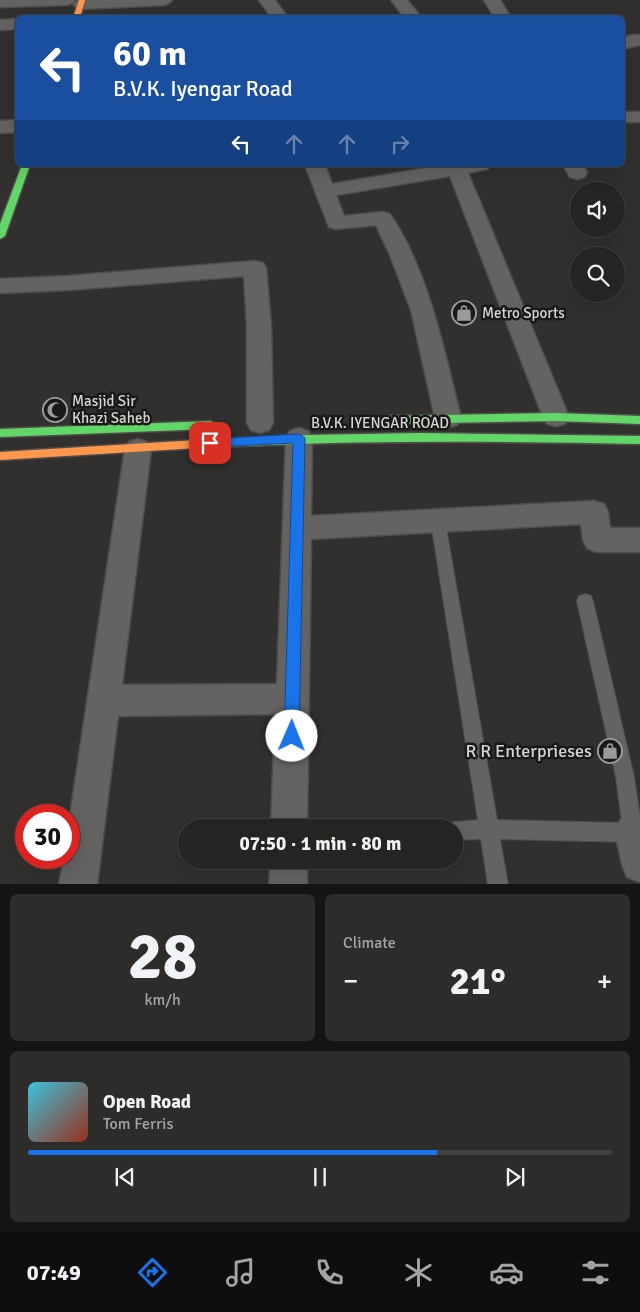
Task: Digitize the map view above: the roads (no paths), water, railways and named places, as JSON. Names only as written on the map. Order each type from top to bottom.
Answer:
[{"type":"street","points":[[0,2],[76,5],[164,0]]},
{"type":"street","points":[[267,0],[278,15]]},
{"type":"street","points":[[399,0],[412,15]]},
{"type":"street","points":[[492,0],[501,15]]},
{"type":"street","points":[[0,25],[15,24]]},
{"type":"street","points":[[625,43],[640,40]]},
{"type":"street","points":[[625,117],[640,117]]},
{"type":"street","points":[[0,128],[15,126]]},
{"type":"street","points":[[0,236],[25,167]]},
{"type":"street","points":[[316,167],[336,223],[383,218],[401,255],[422,310],[448,418]]},
{"type":"street","points":[[324,191],[452,168],[556,417]]},
{"type":"street","points":[[0,286],[68,284],[255,268],[259,326],[260,423]]},
{"type":"street","name":"B.V.K. IYENGAR ROAD","points":[[369,420],[556,417],[640,420]]},
{"type":"street","points":[[0,433],[221,425]]},
{"type":"street","points":[[289,819],[299,438]]},
{"type":"street","name":"B.V.K. IYENGAR ROAD","points":[[0,456],[299,438],[564,438],[640,440]]},
{"type":"street","points":[[78,884],[138,449]]},
{"type":"street","points":[[296,528],[438,522],[594,512],[597,540],[640,540]]},
{"type":"street","points":[[102,701],[292,699]]},
{"type":"street","points":[[288,884],[289,869]]},
{"type":"lane","points":[[438,522],[498,884]]},
{"type":"lane","points":[[463,830],[490,828],[638,843],[585,601]]},
{"type":"place","name":"Metro Sports","points":[[464,313]]},
{"type":"place","name":"Masjid Sir Khazi Saheb","points":[[55,410]]},
{"type":"place","name":"R R Enterprieses","points":[[610,751]]}]
